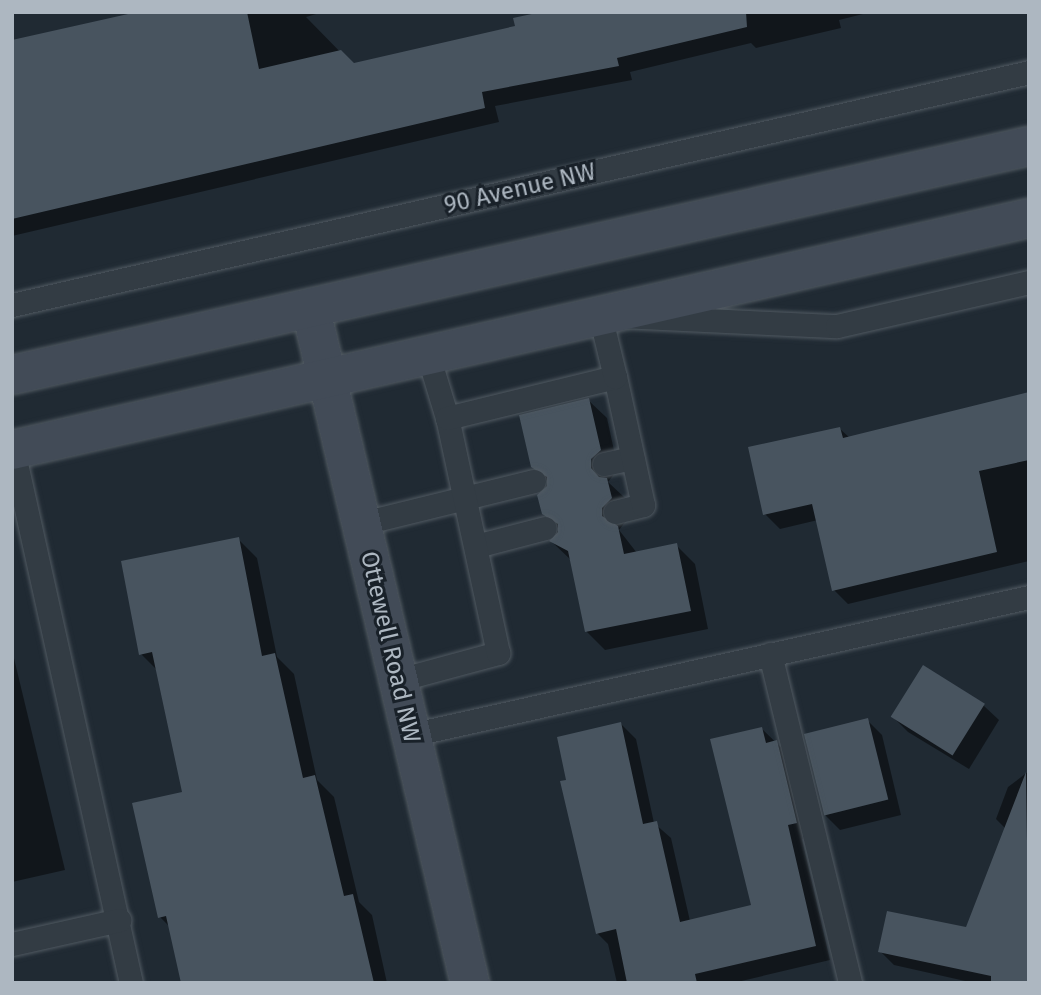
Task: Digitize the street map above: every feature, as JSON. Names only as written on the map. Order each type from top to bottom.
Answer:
[{"type":"main road","points":[[12,375],[311,310],[1029,146]]},
{"type":"main road","points":[[12,451],[1029,218]]},
{"type":"main road","name":"Ottewell Road NW","points":[[311,310],[470,983]]},
{"type":"lane","name":"90 Avenue NW","points":[[12,305],[1029,72]]},
{"type":"lane","points":[[615,512],[643,505],[600,315],[837,326],[1029,282]]},
{"type":"lane","points":[[398,680],[498,653],[466,497],[428,355]]},
{"type":"lane","points":[[447,418],[615,377]]},
{"type":"lane","points":[[12,451],[131,983]]},
{"type":"lane","points":[[604,464],[632,458]]},
{"type":"lane","points":[[362,523],[534,481]]},
{"type":"lane","points":[[476,546],[545,528]]},
{"type":"lane","points":[[410,735],[1029,597]]},
{"type":"lane","points":[[770,654],[850,983]]},
{"type":"lane","points":[[12,944],[118,920]]},
{"type":"building","points":[[137,12],[247,12],[259,69],[341,50],[354,63],[515,26],[513,18],[541,12],[746,12],[747,27],[617,58],[619,66],[482,92],[485,108],[12,219],[12,40]]},
{"type":"building","points":[[1029,392],[1029,460],[979,471],[997,552],[832,591],[812,504],[763,515],[748,447],[840,427],[843,438]]},
{"type":"building","points":[[589,398],[601,450],[591,459],[591,468],[599,477],[607,478],[612,498],[602,508],[602,516],[618,526],[624,554],[677,543],[691,611],[585,632],[568,551],[549,541],[558,532],[558,524],[542,514],[537,495],[547,486],[547,477],[531,467],[519,415]]},
{"type":"building","points":[[239,537],[262,656],[275,653],[303,778],[315,775],[344,896],[353,894],[374,983],[181,983],[166,916],[158,918],[132,803],[182,792],[152,652],[139,655],[121,561]]},
{"type":"building","points":[[923,665],[985,704],[953,755],[891,717]]},
{"type":"building","points":[[868,718],[888,800],[824,815],[804,734]]},
{"type":"building","points":[[621,722],[643,824],[657,821],[680,922],[751,905],[710,739],[762,727],[766,743],[777,740],[797,823],[788,825],[816,946],[695,974],[697,983],[627,983],[616,929],[596,934],[560,781],[566,780],[557,737]]},
{"type":"building","points":[[1026,772],[1029,983],[991,983],[991,976],[878,952],[887,911],[966,927]]}]
